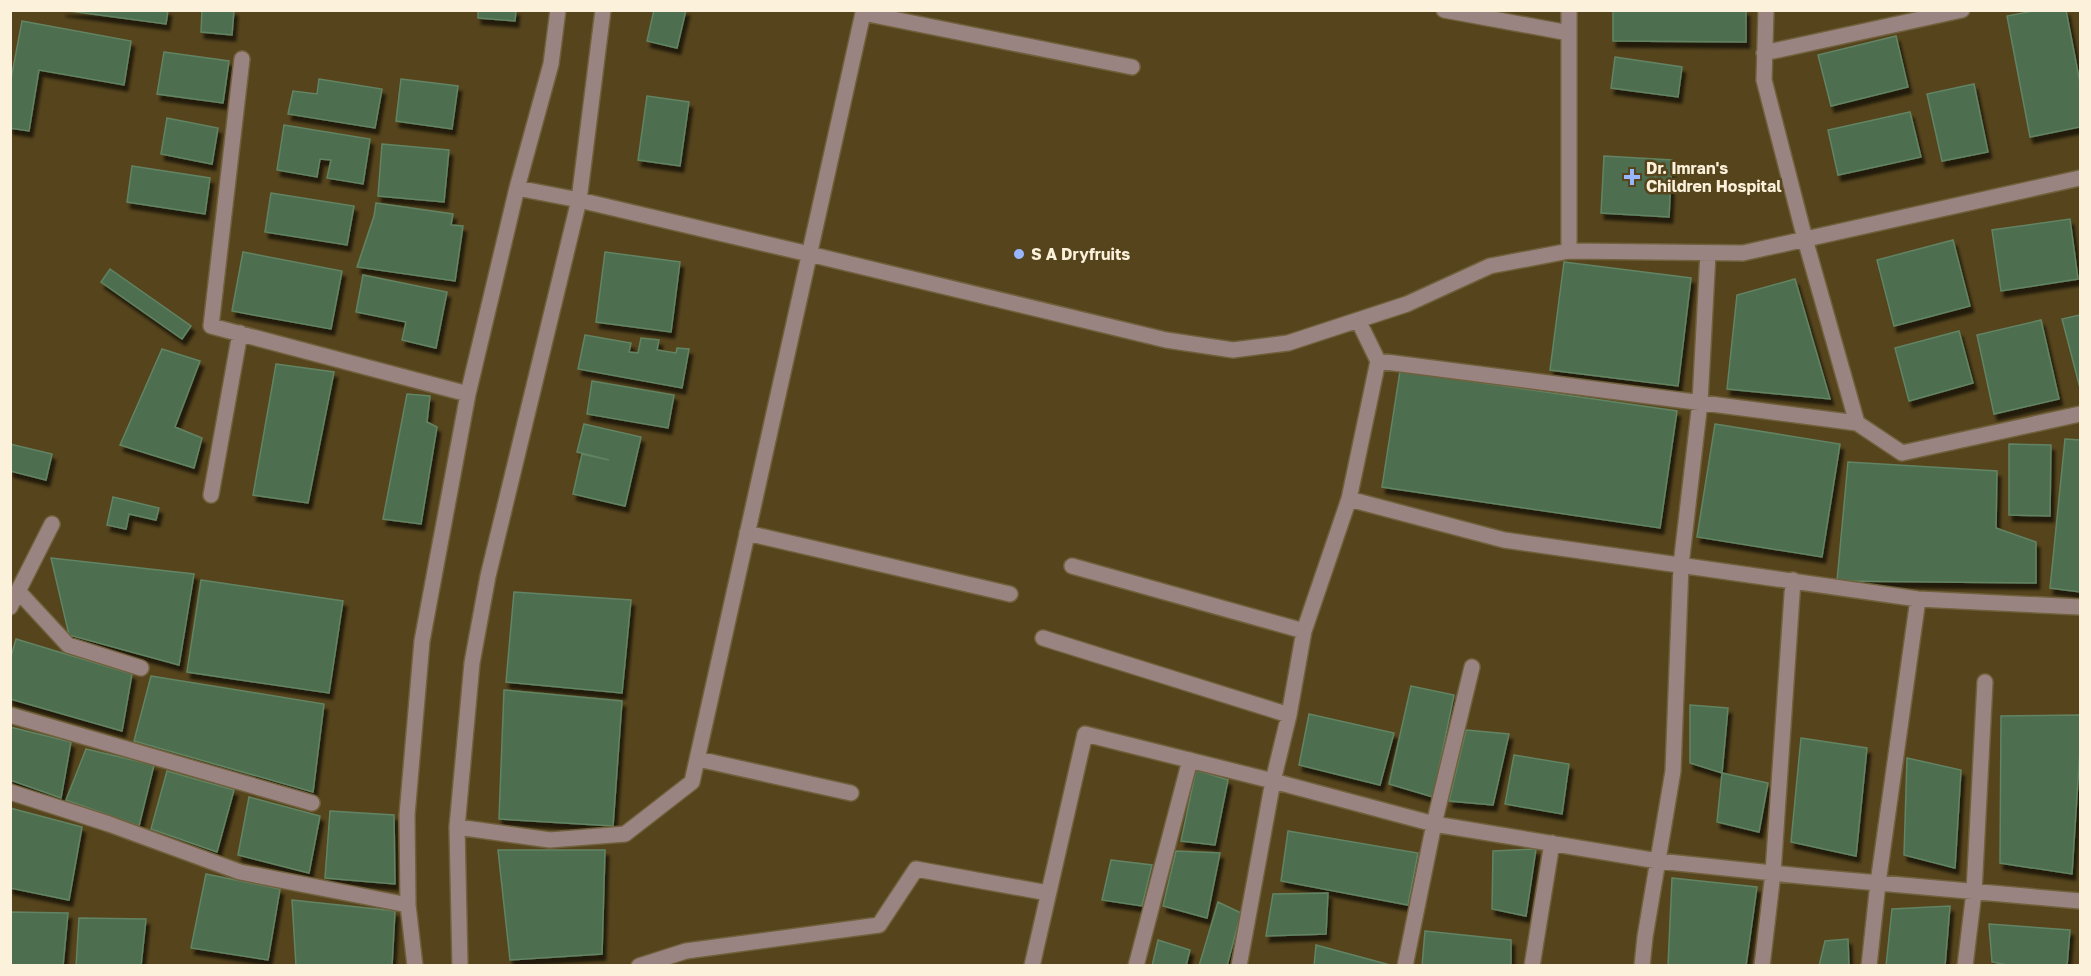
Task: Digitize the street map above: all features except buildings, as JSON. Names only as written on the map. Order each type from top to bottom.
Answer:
[{"type":"street","points":[[416,966],[408,905],[407,815],[422,641],[468,394],[517,188],[550,64],[558,10]]},
{"type":"street","points":[[460,966],[457,827],[472,663],[488,576],[579,200],[603,10]]},
{"type":"street","points":[[1444,10],[1569,33]]},
{"type":"street","points":[[1569,10],[1569,251]]},
{"type":"street","points":[[1766,10],[1764,80],[1805,239],[1857,423]]},
{"type":"street","points":[[1764,53],[1962,10]]},
{"type":"street","points":[[457,827],[550,840],[625,834],[692,782],[863,13],[1132,67]]},
{"type":"street","points":[[242,58],[211,326],[468,394]]},
{"type":"street","points":[[517,188],[579,200],[1166,340],[1233,350],[1288,343],[1407,304],[1490,266],[1569,251],[1743,253],[2080,178]]},
{"type":"street","points":[[1642,966],[1673,771],[1681,565],[1700,402],[1708,253]]},
{"type":"street","points":[[1239,966],[1273,781],[1289,715],[1304,632],[1349,499],[1378,361],[1358,320]]},
{"type":"street","points":[[211,495],[240,333]]},
{"type":"street","points":[[1378,361],[1857,423],[1902,453],[2080,414]]},
{"type":"street","points":[[1349,499],[1504,540],[1918,599],[2080,607]]},
{"type":"street","points":[[10,607],[52,524]]},
{"type":"street","points":[[747,533],[1010,594]]},
{"type":"street","points":[[1072,566],[1304,632]]},
{"type":"street","points":[[1762,966],[1773,873],[1793,580]]},
{"type":"street","points":[[18,591],[68,645],[141,668]]},
{"type":"street","points":[[1869,966],[1878,883],[1918,599]]},
{"type":"street","points":[[1043,638],[1289,715]]},
{"type":"street","points":[[1405,966],[1434,824],[1472,666]]},
{"type":"street","points":[[1965,966],[1974,891],[1985,682]]},
{"type":"street","points":[[10,715],[312,803]]},
{"type":"street","points":[[1032,966],[1084,734],[1434,824],[1658,861],[2080,901]]},
{"type":"street","points":[[698,759],[851,793]]},
{"type":"street","points":[[1136,966],[1190,760]]},
{"type":"street","points":[[10,792],[109,824],[240,872],[408,905]]},
{"type":"street","points":[[1532,966],[1552,843]]},
{"type":"street","points":[[639,966],[686,951],[879,925],[916,869],[1048,893]]},
{"type":"place","name":"Dr. Imran's Children Hospital","points":[[1632,177]]},
{"type":"place","name":"S A Dryfruits","points":[[1019,254]]}]
